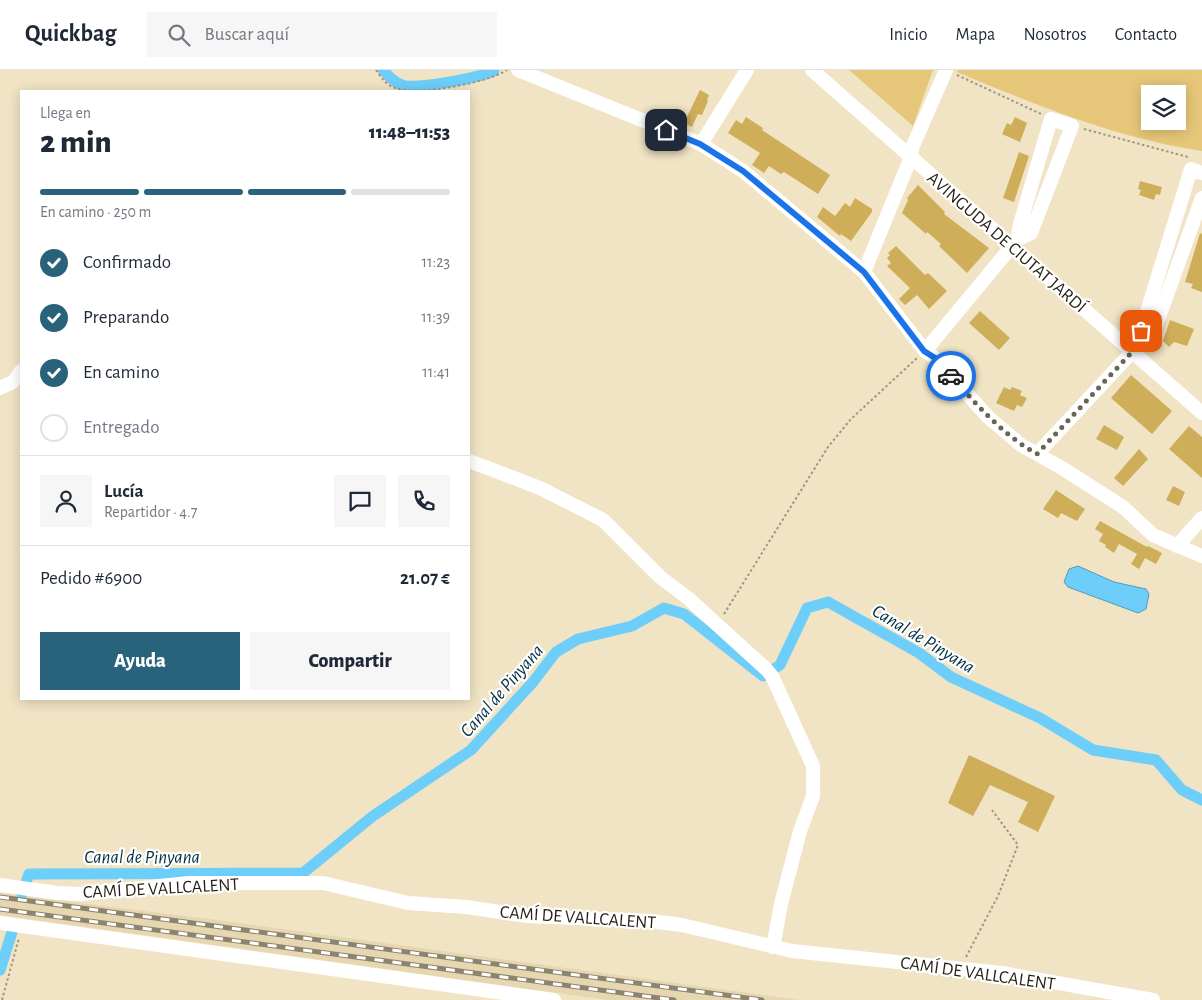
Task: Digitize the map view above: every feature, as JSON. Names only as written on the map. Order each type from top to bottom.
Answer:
[{"type":"street","points":[[518,70],[700,144],[743,171],[864,272],[924,351],[935,358],[988,416],[1021,445],[1092,486],[1123,508],[1153,535],[1202,556]]},
{"type":"street","points":[[700,144],[747,70]]},
{"type":"street","name":"AVINGUDA DE CIUTAT JARDÍ","points":[[812,70],[911,152],[1134,348],[1202,403]]},
{"type":"street","name":"AVINGUDA DE CIUTAT JARDÍ","points":[[824,70],[911,152]]},
{"type":"street","points":[[864,272],[911,152],[946,70]]},
{"type":"street","points":[[924,351],[1014,243],[1031,233],[1072,126],[1051,119],[1014,243]]},
{"type":"street","points":[[1134,348],[1191,169],[1202,173]]},
{"type":"street","points":[[1037,454],[1134,348],[1152,338],[1202,198]]},
{"type":"street","name":"AVINGUDA DE CIUTAT JARDÍ","points":[[1134,348],[1202,413]]},
{"type":"street","points":[[0,388],[13,382],[20,372]]},
{"type":"street","points":[[470,461],[540,488],[603,520],[660,577],[769,672],[813,766],[813,796],[791,867],[772,947]]},
{"type":"street","points":[[1177,546],[1202,518]]},
{"type":"street","name":"CAMÍ DE VALLCALENT","points":[[0,885],[30,890],[81,894],[189,883],[323,883],[408,903],[466,907],[527,916],[650,921],[682,925],[792,951],[961,968],[1153,1000]]},
{"type":"street","points":[[0,923],[554,1000]]},
{"type":"path","points":[[376,70],[382,80],[393,87],[403,90]]},
{"type":"path","points":[[416,90],[489,80],[507,70]]},
{"type":"path","points":[[946,70],[1051,119]]},
{"type":"path","points":[[1072,126],[1193,158]]},
{"type":"path","points":[[717,625],[828,446],[851,419],[924,351]]},
{"type":"path","points":[[961,968],[974,938],[998,896],[1018,845],[992,810]]},
{"type":"path","points":[[2,1000],[22,926]]},
{"type":"shaded area","points":[[849,70],[933,70],[913,126]]},
{"type":"shaded area","points":[[958,70],[1202,70],[1202,151],[1139,138],[1108,129],[957,72]]},
{"type":"shaded area","points":[[0,893],[217,920],[800,1000],[607,1000],[0,915]]},
{"type":"water","points":[[1078,566],[1114,582],[1146,589],[1149,594],[1146,609],[1138,613],[1068,587],[1064,582],[1069,569]]},
{"type":"building","points":[[700,90],[709,95],[708,101],[702,115],[698,114],[692,127],[684,123]]},
{"type":"building","points":[[746,117],[763,128],[762,130],[830,175],[818,194],[784,172],[781,174],[769,166],[764,173],[752,165],[760,153],[728,133],[736,120],[742,124]]},
{"type":"building","points":[[1015,117],[1027,123],[1020,142],[1002,134],[1007,123],[1011,125]]},
{"type":"building","points":[[1019,152],[1029,156],[1014,202],[1003,198]]},
{"type":"building","points":[[1140,181],[1162,187],[1160,195],[1156,194],[1154,200],[1139,195],[1141,190],[1138,189]]},
{"type":"building","points":[[918,185],[945,212],[944,214],[989,248],[967,273],[939,246],[941,244],[927,232],[926,234],[902,213],[908,200],[907,198]]},
{"type":"building","points":[[855,198],[872,209],[872,212],[851,241],[841,234],[840,236],[817,217],[823,207],[835,216],[845,203],[850,207]]},
{"type":"building","points":[[1200,233],[1202,234],[1202,292],[1191,288],[1193,284],[1185,282]]},
{"type":"building","points":[[896,246],[925,275],[928,273],[947,291],[929,309],[917,295],[905,305],[899,299],[910,288],[887,266],[891,263],[887,258],[890,255],[888,253]]},
{"type":"building","points":[[980,311],[1010,338],[999,350],[969,323]]},
{"type":"building","points":[[1170,320],[1194,329],[1187,346],[1174,342],[1169,347],[1163,341]]},
{"type":"building","points":[[1131,375],[1172,411],[1152,434],[1111,398]]},
{"type":"building","points":[[1004,387],[1010,390],[1012,387],[1022,391],[1020,395],[1027,398],[1022,407],[1017,405],[1014,411],[996,403]]},
{"type":"building","points":[[1104,425],[1124,437],[1117,450],[1096,439]]},
{"type":"building","points":[[1189,426],[1202,437],[1202,478],[1169,449]]},
{"type":"building","points":[[1139,449],[1148,459],[1123,486],[1114,478]]},
{"type":"building","points":[[1173,486],[1185,492],[1179,506],[1166,500]]},
{"type":"building","points":[[1056,490],[1085,509],[1077,521],[1061,513],[1058,518],[1043,509]]},
{"type":"building","points":[[1100,521],[1147,547],[1162,553],[1156,564],[1145,558],[1139,569],[1131,564],[1137,554],[1119,544],[1114,553],[1105,547],[1106,545],[1099,541],[1103,534],[1095,529]]},
{"type":"building","points":[[969,755],[1055,796],[1038,832],[1018,822],[1028,802],[990,785],[973,816],[948,803]]},
{"type":"waterway","name":"Canal de Pinyana","points":[[383,70],[390,78],[405,86],[450,82],[494,71]]},
{"type":"waterway","name":"Canal de Pinyana","points":[[22,894],[29,874],[303,873],[373,816],[471,750],[533,682],[556,652],[578,639],[632,626],[664,608],[684,614],[763,676],[780,665],[807,608],[828,602],[919,653],[951,677],[1040,718],[1093,750],[1156,760],[1182,790],[1202,800]]},
{"type":"waterway","name":"Canal de Pinyana","points":[[0,970],[12,932]]},
{"type":"railway","points":[[0,897],[762,1000]]},
{"type":"railway","points":[[0,909],[674,1000]]},
{"type":"way so far","points":[[951,376],[988,416],[1021,445],[1037,454],[1132,352],[1141,331]]},
{"type":"route","points":[[666,130],[700,144],[743,171],[864,272],[904,322],[924,351],[935,358],[951,376]]}]
